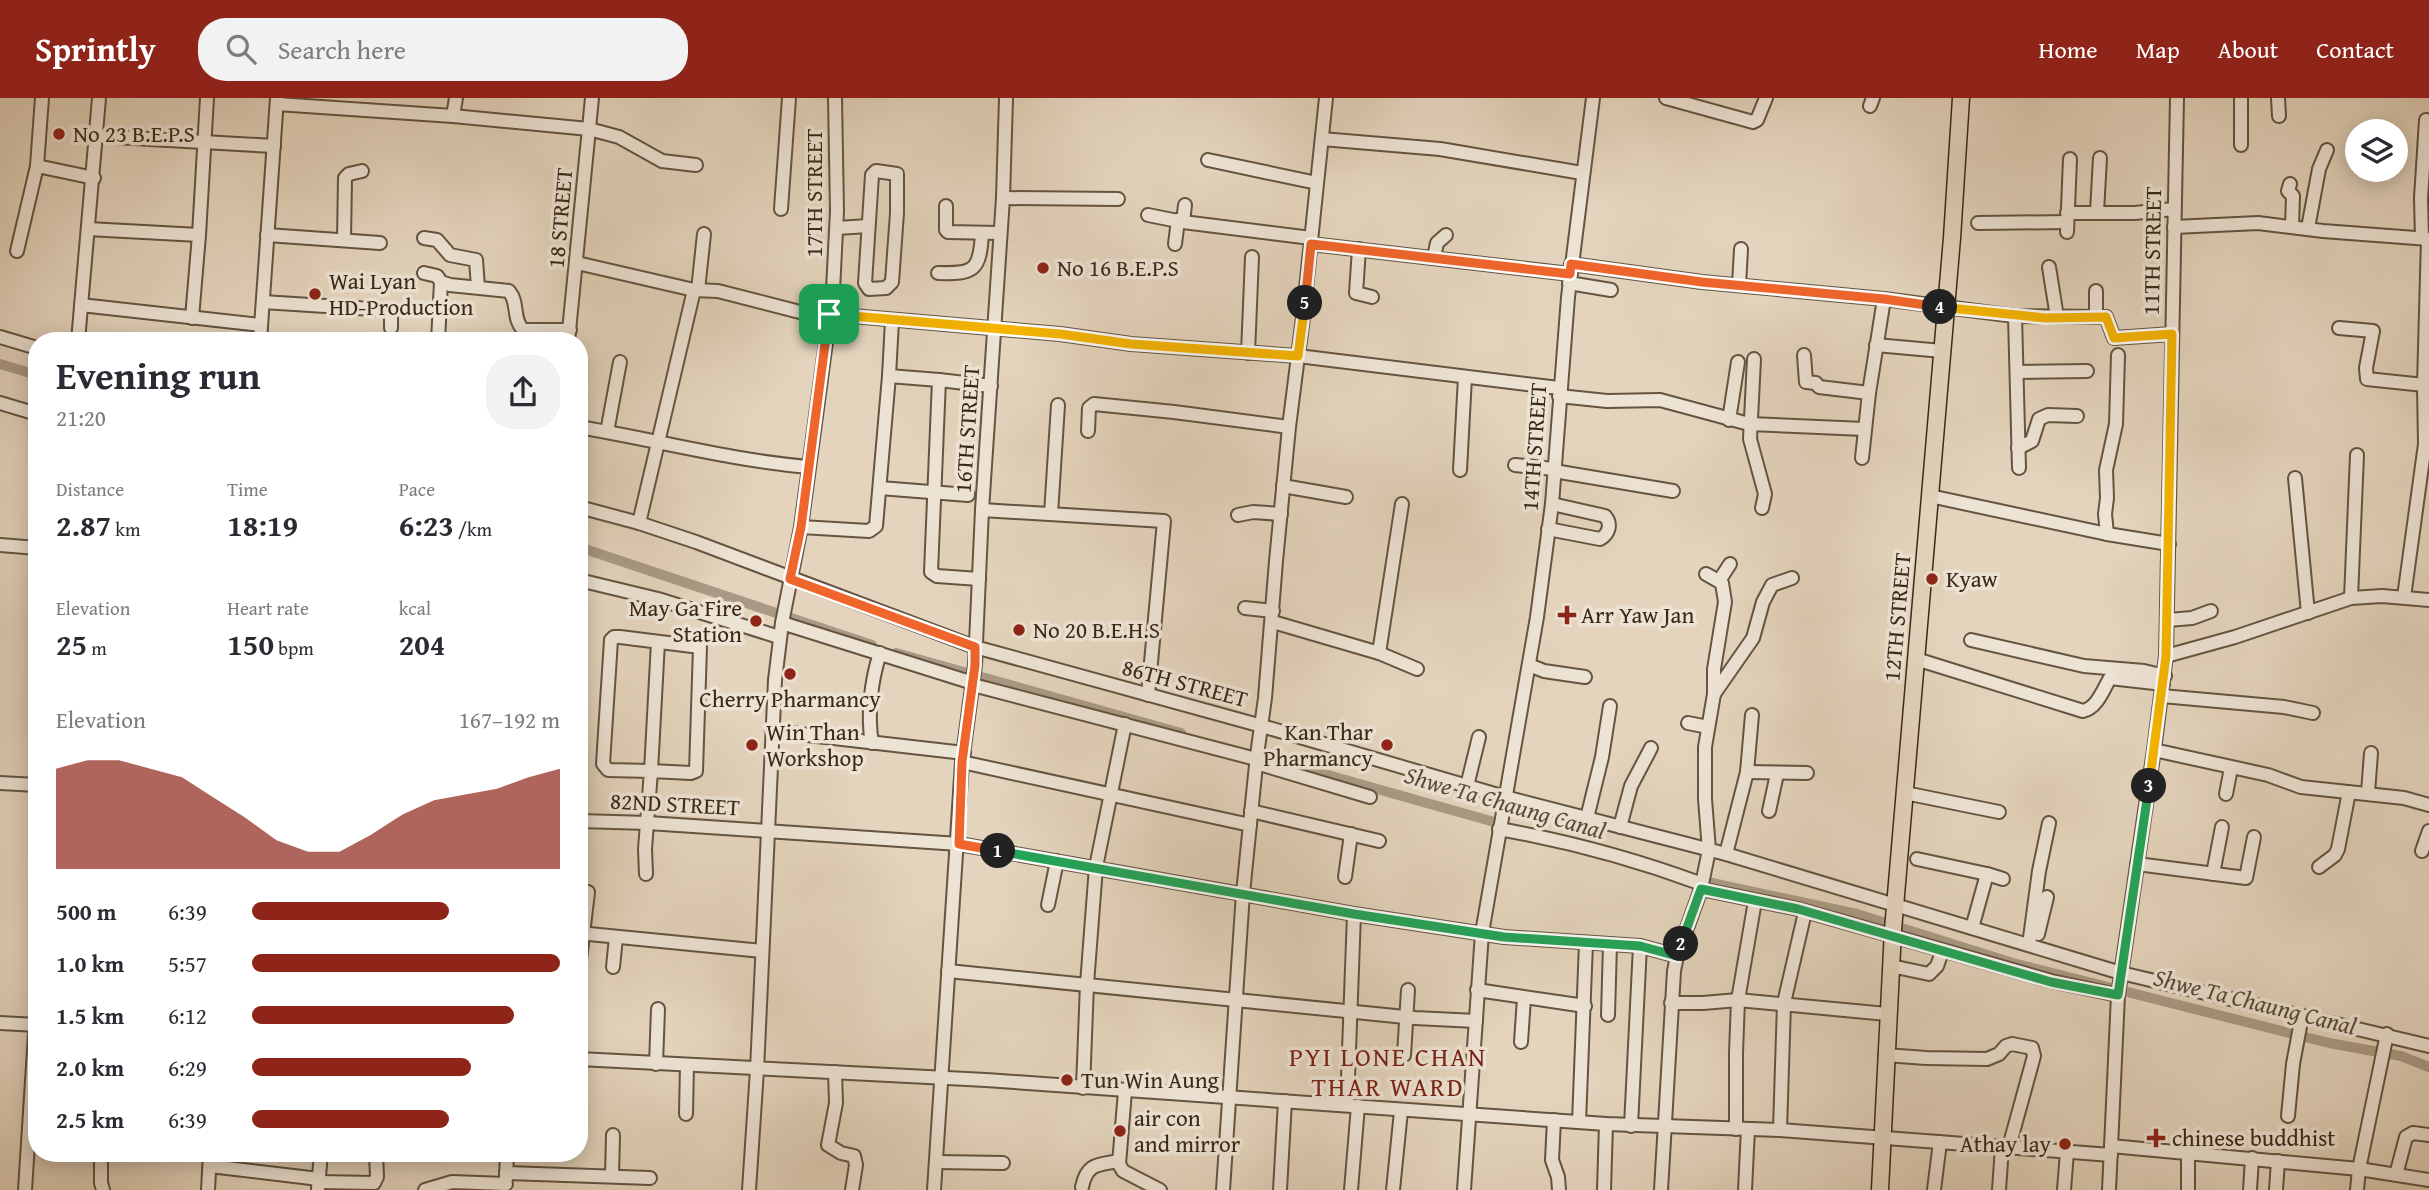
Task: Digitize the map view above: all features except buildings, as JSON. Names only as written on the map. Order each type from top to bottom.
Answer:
[{"type":"main road","name":"12TH STREET","points":[[1880,1190],[1887,1014],[1961,98]]},
{"type":"street","points":[[17,251],[37,166],[42,98]]},
{"type":"street","points":[[79,332],[99,98]]},
{"type":"street","points":[[191,318],[207,98]]},
{"type":"street","points":[[402,113],[404,98]]},
{"type":"street","points":[[453,116],[456,98]]},
{"type":"street","name":"18 STREET","points":[[569,332],[592,98]]},
{"type":"street","points":[[780,209],[789,98]]},
{"type":"street","name":"17TH STREET","points":[[749,1190],[779,637],[801,527],[828,317],[837,228],[835,98]]},
{"type":"street","name":"16TH STREET","points":[[934,1190],[963,757],[975,665],[982,510],[1003,198],[1006,98]]},
{"type":"street","points":[[1223,1190],[1243,893],[1273,617],[1289,427],[1326,98]]},
{"type":"street","name":"14TH STREET","points":[[1464,1190],[1482,933],[1529,665],[1552,504],[1570,274],[1593,98]]},
{"type":"street","points":[[1666,98],[1706,103],[1753,122],[1757,120],[1766,98]]},
{"type":"street","name":"11TH STREET","points":[[2109,1190],[2120,984],[2166,656],[2177,98]]},
{"type":"street","points":[[2241,98],[2241,145]]},
{"type":"street","points":[[2278,98],[2278,116]]},
{"type":"street","points":[[261,332],[277,101],[589,130],[619,137],[662,161],[696,165]]},
{"type":"street","points":[[2403,597],[2425,444],[2426,239],[2421,198],[2426,120]]},
{"type":"street","points":[[97,136],[274,146]]},
{"type":"street","points":[[1322,139],[1440,149],[1582,173]]},
{"type":"street","points":[[2308,228],[2319,169],[2328,150]]},
{"type":"street","points":[[2097,212],[2100,158]]},
{"type":"street","points":[[2067,222],[2070,159]]},
{"type":"street","points":[[1208,160],[1317,183]]},
{"type":"street","points":[[37,166],[94,178]]},
{"type":"street","points":[[344,240],[345,178],[349,174],[362,172]]},
{"type":"street","points":[[873,172],[897,174],[892,282],[886,288],[866,287],[868,226],[873,172]]},
{"type":"street","points":[[2290,184],[2288,191],[2294,202],[2292,226]]},
{"type":"street","points":[[1003,198],[1118,199]]},
{"type":"street","points":[[1175,244],[1185,205]]},
{"type":"street","points":[[946,206],[946,230],[956,233],[1000,233]]},
{"type":"street","points":[[1978,223],[2067,222],[2097,212],[2174,209]]},
{"type":"street","points":[[1148,215],[1359,249],[1570,274],[1740,285],[1884,299],[2015,316],[2096,317],[2109,319],[2114,338],[2172,334]]},
{"type":"street","points":[[2174,227],[2258,223],[2426,239]]},
{"type":"street","points":[[837,228],[868,226]]},
{"type":"street","points":[[88,229],[199,235]]},
{"type":"street","points":[[938,273],[962,274],[972,269],[981,251],[982,233]]},
{"type":"street","points":[[639,523],[696,290],[704,234]]},
{"type":"street","points":[[267,235],[380,243]]},
{"type":"street","points":[[1434,257],[1437,243],[1446,235]]},
{"type":"street","points":[[424,238],[437,240],[450,255],[476,260],[478,287]]},
{"type":"street","points":[[1359,249],[1355,290],[1359,295],[1372,297]]},
{"type":"street","points":[[1740,285],[1741,249]]},
{"type":"street","points":[[1248,353],[1252,257]]},
{"type":"street","points":[[578,263],[696,290],[718,291],[828,317],[1060,334],[1131,344],[1298,356],[1465,377],[1607,401],[1660,400],[1749,424],[1864,429]]},
{"type":"street","points":[[2049,267],[2057,317]]},
{"type":"street","points":[[424,273],[437,276],[441,282],[438,332]]},
{"type":"street","points":[[1570,274],[1611,290]]},
{"type":"street","points":[[441,282],[509,291],[514,297],[519,326],[523,330],[541,332]]},
{"type":"street","points":[[2096,291],[2096,317]]},
{"type":"street","points":[[1861,458],[1868,393],[1884,299]]},
{"type":"street","points":[[263,302],[388,310],[391,312],[391,328]]},
{"type":"street","points":[[81,305],[261,325]]},
{"type":"street","points":[[2015,316],[2018,468]]},
{"type":"street","points":[[801,527],[869,531],[876,526],[890,376],[892,321]]},
{"type":"street","points":[[2339,328],[2373,331],[2366,368],[2367,379],[2424,385]]},
{"type":"street","points":[[0,337],[28,345]]},
{"type":"street","points":[[1876,345],[1942,351]]},
{"type":"street","points":[[1804,355],[1806,383],[1868,393]]},
{"type":"street","points":[[2107,534],[2106,470],[2116,424],[2118,355]]},
{"type":"street","points":[[1754,359],[1749,424],[1752,452],[1765,494],[1762,508]]},
{"type":"street","points":[[607,432],[620,362]]},
{"type":"street","points":[[1729,420],[1738,362]]},
{"type":"street","points":[[2017,372],[2087,371]]},
{"type":"street","points":[[890,376],[991,386]]},
{"type":"street","points":[[1460,470],[1465,377]]},
{"type":"street","points":[[939,380],[931,572],[937,576],[979,579]]},
{"type":"street","points":[[0,403],[28,411]]},
{"type":"street","points":[[1088,431],[1089,408],[1094,404],[1289,427]]},
{"type":"street","points":[[1051,514],[1058,405]]},
{"type":"street","points":[[2018,448],[2032,441],[2039,419],[2048,415],[2077,416]]},
{"type":"street","points":[[588,429],[659,441],[721,456],[808,467]]},
{"type":"street","points":[[2351,598],[2357,455]]},
{"type":"street","points":[[1515,465],[1672,491]]},
{"type":"street","points":[[2295,478],[2308,613]]},
{"type":"street","points":[[1283,486],[1346,498]]},
{"type":"street","points":[[880,488],[968,495]]},
{"type":"street","points":[[1930,496],[2107,534],[2169,544]]},
{"type":"street","points":[[1379,653],[1402,504]]},
{"type":"street","points":[[1548,529],[1600,539],[1605,537],[1609,528],[1605,516],[1552,504]]},
{"type":"street","name":"86TH STREET","points":[[588,509],[639,523],[717,550],[975,647],[1262,726],[1505,797],[1726,854],[1894,923]]},
{"type":"street","points":[[982,510],[1164,521],[1148,695]]},
{"type":"street","points":[[1238,515],[1253,512],[1280,514]]},
{"type":"street","points":[[0,545],[28,547]]},
{"type":"street","points":[[1719,581],[1730,564]]},
{"type":"street","points":[[1661,1190],[1671,1003],[1677,956],[1701,886],[1709,850],[1705,764],[1725,592],[1719,581],[1706,574]]},
{"type":"street","points":[[1714,694],[1753,638],[1763,602],[1772,584],[1792,578]]},
{"type":"street","points":[[588,582],[658,599],[779,637]]},
{"type":"street","points":[[2166,656],[2351,598],[2403,597],[2429,600]]},
{"type":"street","points":[[1245,608],[1379,653],[1417,669]]},
{"type":"street","points":[[2168,620],[2192,618],[2211,611]]},
{"type":"street","points":[[782,622],[973,682],[1125,724],[1257,755],[1370,797]]},
{"type":"street","points":[[614,637],[700,647],[696,771],[651,771],[608,770],[603,764],[611,640],[614,637]]},
{"type":"street","points":[[1971,640],[2109,673],[2135,670],[2163,686],[2313,713]]},
{"type":"street","points":[[646,874],[644,869],[658,642]]},
{"type":"street","points":[[872,743],[872,698],[880,653]]},
{"type":"street","points":[[1916,659],[2083,711],[2090,710],[2095,704],[2109,673]]},
{"type":"street","points":[[1529,665],[1544,671],[1585,677]]},
{"type":"street","points":[[1587,818],[1602,757],[1610,706]]},
{"type":"street","points":[[1726,854],[1747,772],[1752,715]]},
{"type":"street","points":[[1688,723],[1708,727]]},
{"type":"street","points":[[1083,1088],[1087,984],[1096,867],[1125,724]]},
{"type":"street","points":[[773,731],[963,757],[1110,794],[1250,825]]},
{"type":"street","points":[[1467,786],[1479,737]]},
{"type":"street","points":[[1620,827],[1631,786],[1651,748]]},
{"type":"street","points":[[2154,750],[2268,775],[2301,787],[2368,793],[2429,805]]},
{"type":"street","points":[[2368,793],[2371,753]]},
{"type":"street","points":[[2226,794],[2231,768]]},
{"type":"street","points":[[1747,772],[1807,773]]},
{"type":"street","points":[[1769,811],[1777,774]]},
{"type":"street","points":[[0,783],[28,785]]},
{"type":"street","points":[[2319,867],[2335,855],[2338,849],[2349,792]]},
{"type":"street","points":[[1905,793],[1999,812]]},
{"type":"street","points":[[1251,811],[1379,841]]},
{"type":"street","name":"82ND STREET","points":[[588,821],[768,830],[959,844]]},
{"type":"street","points":[[2032,946],[2039,872],[2049,823]]},
{"type":"street","points":[[2213,874],[2222,827]]},
{"type":"street","points":[[1499,829],[1625,859],[1701,886],[1755,901],[1805,912],[1894,923],[1972,928],[2032,946],[2120,984],[2301,1020],[2385,1043],[2429,1046]]},
{"type":"street","points":[[2422,850],[2429,831]]},
{"type":"street","points":[[1345,877],[1351,834]]},
{"type":"street","points":[[2137,864],[2246,877],[2254,837]]},
{"type":"street","points":[[959,844],[1354,914],[1482,933],[1640,946],[1677,956]]},
{"type":"street","points":[[1917,859],[2003,879]]},
{"type":"street","points":[[1048,905],[1057,861]]},
{"type":"street","points":[[1972,928],[1987,874]]},
{"type":"street","points":[[2032,946],[2048,897]]},
{"type":"street","points":[[1745,1190],[1735,1053],[1738,1000],[1755,901]]},
{"type":"street","points":[[1780,1130],[1784,1003],[1805,912]]},
{"type":"street","points":[[1351,1190],[1354,914]]},
{"type":"street","points":[[1894,923],[1942,952],[2078,989],[2120,984]]},
{"type":"street","points":[[588,935],[762,951]]},
{"type":"street","points":[[613,967],[616,937]]},
{"type":"street","points":[[1580,1122],[1587,943]]},
{"type":"street","points":[[1608,1015],[1610,944]]},
{"type":"street","points":[[1631,1126],[1640,946]]},
{"type":"street","points":[[1891,966],[1929,974],[1937,965],[1942,952]]},
{"type":"street","points":[[948,971],[1408,1017],[1476,1021]]},
{"type":"street","points":[[1404,1055],[1408,990]]},
{"type":"street","points":[[1477,990],[1585,1006]]},
{"type":"street","points":[[1521,1042],[1524,998]]},
{"type":"street","points":[[1671,1003],[1738,1000],[1887,1014]]},
{"type":"street","points":[[656,1064],[658,1009]]},
{"type":"street","points":[[2288,1116],[2301,1020]]},
{"type":"street","points":[[0,1023],[28,1025]]},
{"type":"street","points":[[2357,1190],[2385,1043]]},
{"type":"street","points":[[1885,1055],[1987,1059],[2012,1044],[2032,1048],[2032,1066],[2005,1147],[1999,1190]]},
{"type":"street","points":[[588,1060],[1229,1096],[1401,1111],[1631,1126],[1881,1136],[2067,1152],[2188,1152],[2359,1169],[2429,1181]]},
{"type":"street","points":[[686,1114],[687,1065]]},
{"type":"street","points":[[835,1072],[835,1111],[828,1145],[841,1153],[854,1156],[856,1166],[852,1190]]},
{"type":"street","points":[[1125,1091],[1119,1160],[1123,1171],[1160,1190]]},
{"type":"street","points":[[1280,1190],[1285,1101]]},
{"type":"street","points":[[1393,1190],[1401,1111]]},
{"type":"street","points":[[1554,1120],[1552,1160],[1559,1190]]},
{"type":"street","points":[[1604,1190],[1606,1124]]},
{"type":"street","points":[[2396,1175],[2406,1137],[2413,1133],[2429,1135]]},
{"type":"street","points":[[612,1176],[613,1135]]},
{"type":"street","points":[[1934,1190],[1940,1142]]},
{"type":"street","points":[[25,1190],[28,1145]]},
{"type":"street","points":[[2064,1190],[2067,1152]]},
{"type":"street","points":[[2188,1152],[2188,1190]]},
{"type":"street","points":[[2250,1190],[2252,1158]]},
{"type":"street","points":[[1083,1186],[1085,1173],[1090,1168],[1119,1160]]},
{"type":"street","points":[[937,1161],[1003,1163]]},
{"type":"street","points":[[2276,1190],[2278,1161]]},
{"type":"street","points":[[101,1162],[103,1190]]},
{"type":"street","points":[[208,1190],[210,1162]]},
{"type":"street","points":[[219,1162],[319,1184],[374,1183],[377,1177],[376,1162]]},
{"type":"street","points":[[319,1184],[320,1162]]},
{"type":"street","points":[[505,1182],[506,1162]]},
{"type":"street","points":[[425,1190],[452,1182],[612,1176],[650,1178]]},
{"type":"waterway","name":"Shwe Ta Chaung Canal","points":[[0,364],[28,372]]},
{"type":"waterway","name":"Shwe Ta Chaung Canal","points":[[588,550],[872,645]]},
{"type":"waterway","name":"Shwe Ta Chaung Canal","points":[[896,653],[1181,733]]},
{"type":"waterway","name":"Shwe Ta Chaung Canal","points":[[1253,754],[1505,825]]},
{"type":"waterway","name":"Shwe Ta Chaung Canal","points":[[1698,880],[1857,914],[2013,963],[2329,1043],[2401,1056],[2429,1067]]},
{"type":"place","name":"No 23 B.E.P.S","points":[[59,134]]},
{"type":"place","name":"No 16 B.E.P.S","points":[[1043,268]]},
{"type":"place","name":"Wai Lyan HD-Production","points":[[315,294]]},
{"type":"place","name":"Kyaw","points":[[1932,579]]},
{"type":"place","name":"Arr Yaw Jan","points":[[1567,615]]},
{"type":"place","name":"May Ga Fire Station","points":[[756,621]]},
{"type":"place","name":"No 20 B.E.H.S","points":[[1019,630]]},
{"type":"place","name":"Cherry Pharmancy","points":[[790,674]]},
{"type":"place","name":"Win Than Workshop","points":[[752,745]]},
{"type":"place","name":"Kan Thar Pharmancy","points":[[1387,745]]},
{"type":"place","name":"Tun Win Aung","points":[[1067,1080]]},
{"type":"place","name":"air con and mirror","points":[[1120,1131]]},
{"type":"place","name":"chinese buddhist","points":[[2156,1138]]},
{"type":"place","name":"Athay lay","points":[[2065,1144]]},
{"type":"district","name":"PYI LONE CHAN THAR WARD","points":[[1388,1072]]},
{"type":"route","points":[[1311,244],[1570,274],[1571,264],[1702,282],[1884,299],[2015,316],[2102,316],[2109,319],[2114,338],[2172,334],[2169,595],[2165,676],[2118,995],[2051,982],[1798,909],[1701,889],[1677,956],[1640,946],[1504,937],[1354,914],[959,844],[962,762],[975,647],[790,579],[801,527],[829,314],[1060,334],[1131,344],[1298,356],[1311,244]]}]
